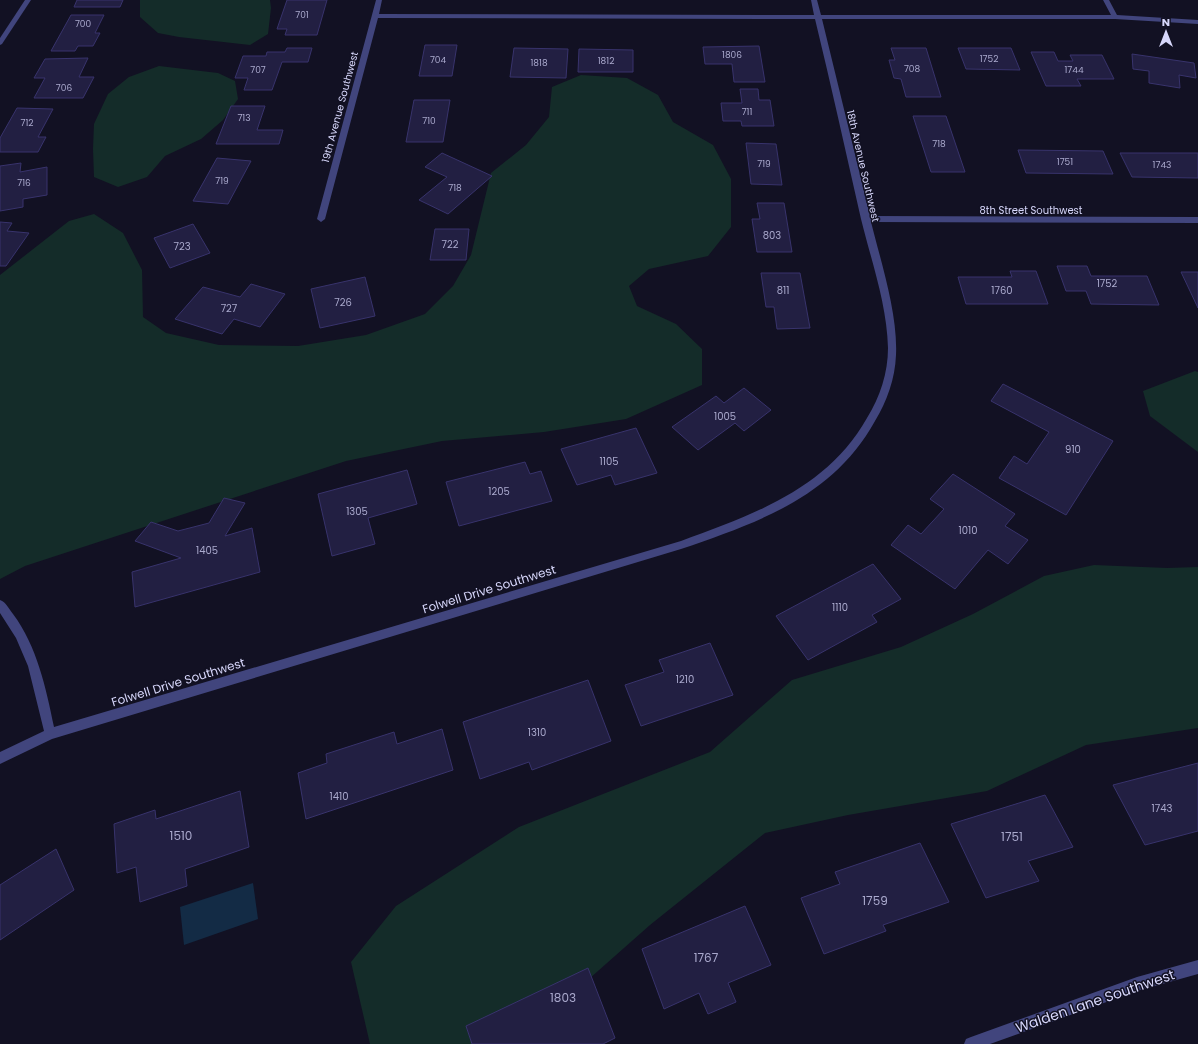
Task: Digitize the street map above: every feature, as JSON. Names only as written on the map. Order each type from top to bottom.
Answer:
[{"type":"street","points":[[0,43],[28,0]]},
{"type":"street","name":"19th Avenue Southwest","points":[[321,219],[379,0]]},
{"type":"street","name":"18th Avenue Southwest","points":[[814,0],[882,289],[891,337]]},
{"type":"street","points":[[1106,0],[1116,17]]},
{"type":"street","points":[[374,16],[819,18],[1116,17],[1198,22]]},
{"type":"street","name":"8th Street Southwest","points":[[865,219],[1198,220]]},
{"type":"street","name":"Folwell Drive Southwest","points":[[0,758],[50,734],[681,544],[756,518],[789,501],[829,474],[856,444],[875,414],[889,379],[892,355],[891,337]]},
{"type":"street","points":[[0,605],[20,632],[34,665],[41,689],[50,734]]},
{"type":"street","name":"Walden Lane Southwest","points":[[971,1044],[1137,984],[1198,967]]},
{"type":"green space","points":[[140,0],[270,0],[271,8],[268,34],[250,45],[179,37],[158,33],[140,17]]},
{"type":"green space","points":[[159,66],[218,73],[235,81],[238,99],[223,120],[201,139],[165,156],[147,177],[118,187],[94,177],[94,124],[108,94],[129,77]]},
{"type":"green space","points":[[581,75],[627,78],[658,95],[673,122],[713,145],[731,179],[731,227],[708,256],[649,269],[629,286],[637,306],[676,324],[702,349],[702,385],[626,419],[544,432],[442,441],[346,461],[25,566],[0,579],[0,275],[69,221],[94,214],[123,233],[142,270],[143,317],[166,333],[219,345],[298,346],[366,335],[425,314],[453,286],[471,255],[491,173],[526,145],[549,117],[552,87]]},
{"type":"green space","points":[[1195,371],[1198,372],[1198,452],[1150,416],[1143,391]]},
{"type":"green space","points":[[1094,565],[1167,568],[1198,567],[1198,728],[1086,745],[987,791],[848,815],[765,833],[650,925],[555,1009],[523,1044],[370,1044],[351,962],[396,906],[519,827],[710,752],[792,680],[901,647],[973,614],[1044,576]]},
{"type":"water","points":[[253,883],[258,919],[184,945],[180,907]]},
{"type":"building","points":[[77,0],[123,0],[120,7],[74,7]]},
{"type":"building","points":[[287,0],[327,0],[317,35],[285,35],[287,29],[277,29]]},
{"type":"building","points":[[71,15],[104,15],[95,33],[100,33],[93,46],[78,46],[75,51],[51,51]]},
{"type":"building","points":[[425,45],[457,45],[452,76],[419,76]]},
{"type":"building","points":[[759,46],[765,82],[734,82],[732,64],[705,64],[703,47]]},
{"type":"building","points":[[287,48],[312,48],[308,62],[282,62],[272,90],[244,90],[248,78],[235,78],[243,56],[266,56],[267,52],[285,52]]},
{"type":"building","points":[[514,48],[568,49],[566,78],[510,77]]},
{"type":"building","points":[[891,48],[926,48],[941,97],[906,97],[901,79],[894,78],[889,60],[895,60]]},
{"type":"building","points":[[958,48],[1011,48],[1020,70],[966,69]]},
{"type":"building","points":[[579,49],[633,50],[633,72],[578,72]]},
{"type":"building","points":[[1031,52],[1054,52],[1058,61],[1073,61],[1070,55],[1102,55],[1114,79],[1077,79],[1081,86],[1046,86]]},
{"type":"building","points":[[1132,54],[1194,63],[1196,78],[1179,75],[1180,88],[1149,83],[1149,71],[1133,69]]},
{"type":"building","points":[[88,58],[79,77],[94,77],[83,98],[34,98],[45,78],[34,78],[45,59]]},
{"type":"building","points":[[740,89],[758,89],[759,100],[770,100],[774,126],[742,126],[741,121],[723,121],[721,103],[742,103]]},
{"type":"building","points":[[414,100],[450,100],[443,142],[406,142]]},
{"type":"building","points":[[231,106],[265,106],[257,130],[283,130],[279,144],[216,144]]},
{"type":"building","points":[[17,108],[53,109],[38,137],[46,137],[38,152],[0,152],[0,138]]},
{"type":"building","points":[[913,116],[946,116],[965,172],[931,172]]},
{"type":"building","points":[[746,143],[776,144],[782,185],[751,184]]},
{"type":"building","points":[[1018,150],[1103,151],[1113,174],[1026,173]]},
{"type":"building","points":[[442,153],[492,176],[448,214],[419,200],[447,177],[425,167]]},
{"type":"building","points":[[1120,153],[1198,153],[1198,178],[1132,177]]},
{"type":"building","points":[[217,158],[251,161],[228,204],[193,201]]},
{"type":"building","points":[[21,163],[20,172],[47,167],[47,195],[23,199],[23,207],[0,211],[0,166]]},
{"type":"building","points":[[757,203],[784,203],[792,252],[757,252],[752,219],[760,219]]},
{"type":"building","points":[[0,222],[12,223],[7,231],[29,233],[6,266],[0,266]]},
{"type":"building","points":[[193,224],[210,253],[170,268],[154,238]]},
{"type":"building","points":[[435,229],[469,229],[466,260],[430,260]]},
{"type":"building","points":[[1057,266],[1087,266],[1091,276],[1147,276],[1159,305],[1091,304],[1086,291],[1066,291]]},
{"type":"building","points":[[1010,271],[1036,271],[1048,304],[966,304],[958,277],[1012,277]]},
{"type":"building","points":[[1181,272],[1198,272],[1198,308]]},
{"type":"building","points":[[761,273],[800,273],[810,328],[777,329],[774,307],[766,307]]},
{"type":"building","points":[[365,277],[375,316],[320,328],[311,289]]},
{"type":"building","points":[[251,284],[285,294],[260,327],[234,319],[222,334],[175,319],[203,287],[240,297]]},
{"type":"building","points":[[1003,384],[1113,441],[1066,515],[999,478],[1014,456],[1027,464],[1049,432],[991,401]]},
{"type":"building","points":[[744,388],[771,410],[744,431],[735,423],[698,450],[672,427],[716,396],[724,403]]},
{"type":"building","points":[[636,428],[657,473],[615,485],[611,475],[577,485],[561,449]]},
{"type":"building","points":[[525,462],[530,474],[541,471],[552,501],[459,526],[446,482]]},
{"type":"building","points":[[407,470],[417,504],[368,518],[375,544],[332,556],[318,494]]},
{"type":"building","points":[[953,474],[1015,514],[1005,526],[1028,540],[1008,564],[988,550],[955,589],[891,545],[908,525],[921,534],[944,509],[930,499]]},
{"type":"building","points":[[224,498],[245,503],[225,536],[252,528],[260,572],[135,607],[132,572],[181,558],[135,541],[151,522],[178,531],[209,523]]},
{"type":"building","points":[[873,564],[901,599],[872,615],[877,622],[808,660],[776,616]]},
{"type":"building","points":[[710,643],[733,695],[641,726],[625,685],[664,672],[659,660]]},
{"type":"building","points":[[588,680],[611,741],[532,770],[529,762],[480,779],[463,722]]},
{"type":"building","points":[[442,729],[453,770],[306,819],[298,773],[327,763],[326,754],[394,732],[397,744]]},
{"type":"building","points":[[1198,763],[1198,831],[1145,845],[1113,785]]},
{"type":"building","points":[[240,791],[249,847],[185,869],[187,886],[140,902],[136,867],[117,873],[114,824],[155,810],[156,819]]},
{"type":"building","points":[[1045,795],[1073,847],[1028,861],[1039,881],[986,898],[951,824]]},
{"type":"building","points":[[920,843],[949,902],[883,925],[886,931],[824,954],[801,898],[840,884],[835,872]]},
{"type":"building","points":[[56,849],[74,890],[0,940],[0,885]]},
{"type":"building","points":[[745,906],[771,965],[728,983],[736,1002],[708,1014],[699,993],[664,1009],[642,949]]},
{"type":"building","points":[[588,968],[615,1038],[603,1044],[472,1044],[466,1026]]}]
